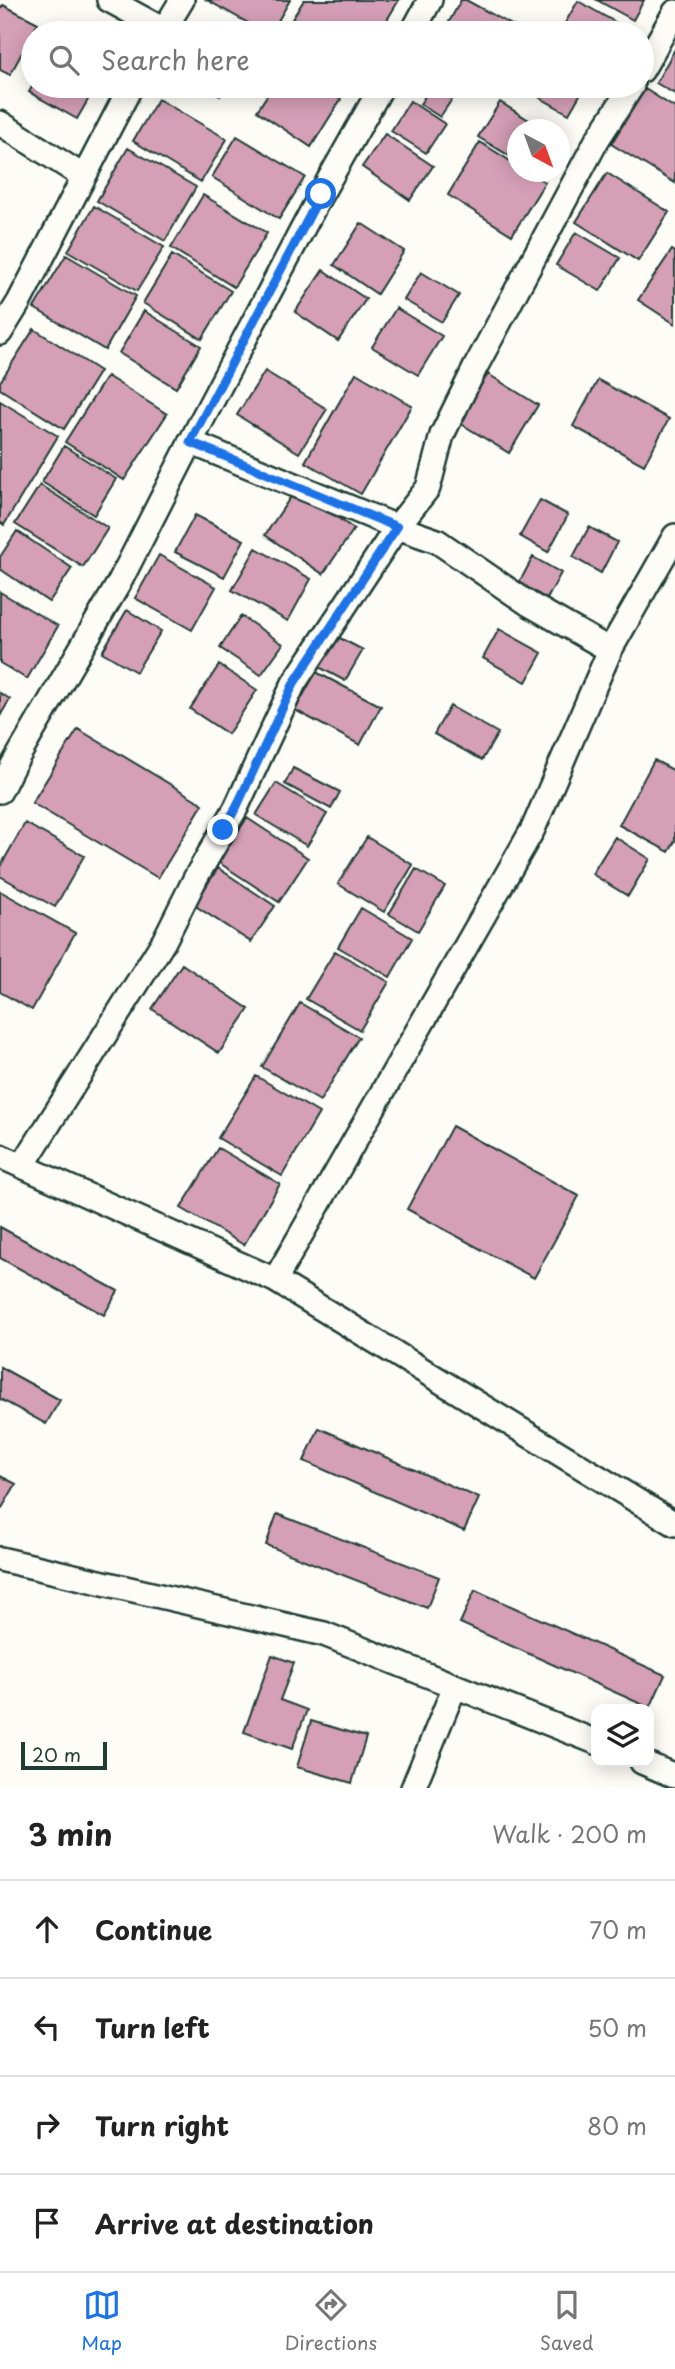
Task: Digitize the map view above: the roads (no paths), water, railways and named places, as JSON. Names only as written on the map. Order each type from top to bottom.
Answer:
[{"type":"street","points":[[110,0],[145,21]]},
{"type":"street","points":[[170,21],[183,0]]},
{"type":"street","points":[[419,21],[430,0]]},
{"type":"street","points":[[654,49],[675,12]]},
{"type":"street","points":[[0,333],[19,302],[125,98]]},
{"type":"street","points":[[0,791],[119,583],[321,194],[375,98]]},
{"type":"street","points":[[23,1165],[164,941],[196,877],[236,808],[294,683],[397,527],[428,488],[442,435],[475,366],[597,141],[624,98]]},
{"type":"street","points":[[0,123],[83,177]]},
{"type":"street","points":[[190,442],[437,541],[529,604],[610,650]]},
{"type":"street","points":[[275,1280],[533,829],[610,650],[675,536]]},
{"type":"street","points":[[0,1156],[275,1280],[675,1524]]},
{"type":"street","points":[[0,1559],[324,1634],[591,1740]]},
{"type":"street","points":[[413,1788],[455,1686]]},
{"type":"street","points":[[654,1767],[675,1776]]}]
